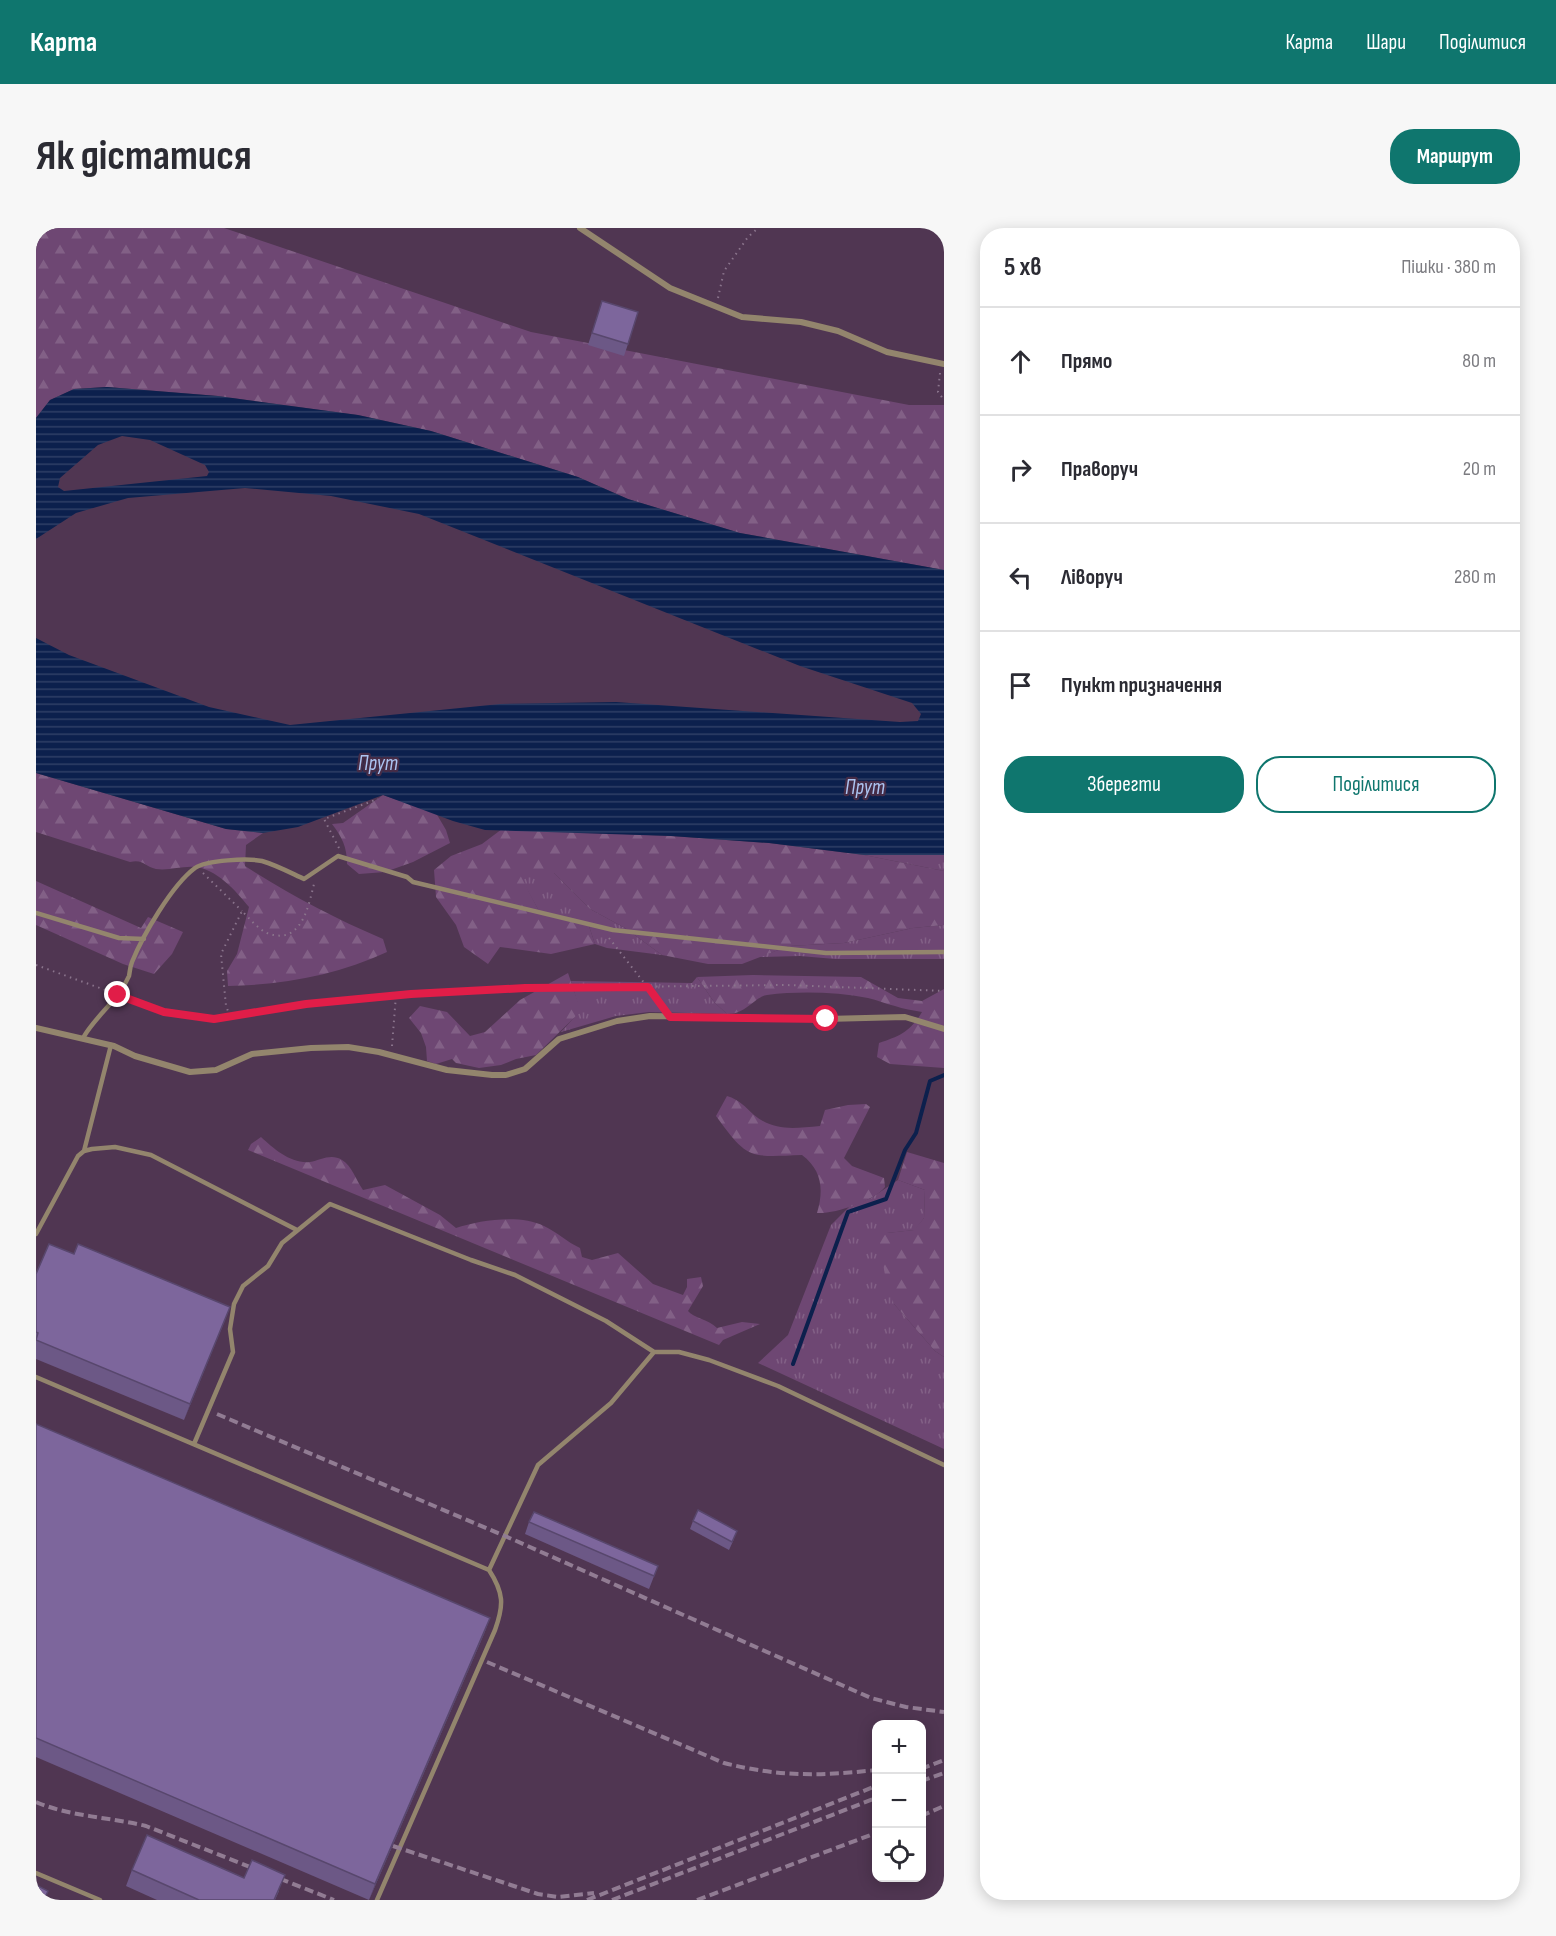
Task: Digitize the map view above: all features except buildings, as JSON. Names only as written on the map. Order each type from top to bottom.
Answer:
[{"type":"street","points":[[580,228],[670,288],[742,317],[801,322],[829,329],[887,352],[942,364]]},
{"type":"street","points":[[36,1028],[111,1045],[135,1056],[190,1072],[216,1070],[252,1054],[348,1047],[392,1055],[447,1070],[506,1075],[525,1069],[559,1039],[588,1028],[650,1016],[826,1019],[905,1017],[944,1029]]},
{"type":"lane","points":[[83,1038],[91,1024],[118,995],[163,904],[197,867],[220,861],[262,861],[304,879],[338,856],[407,877],[413,882],[613,930],[826,953],[944,952]]},
{"type":"lane","points":[[36,913],[119,938],[144,939]]},
{"type":"lane","points":[[84,1151],[111,1045]]},
{"type":"lane","points":[[36,1234],[78,1156],[84,1151],[115,1147],[151,1155],[297,1230]]},
{"type":"lane","points":[[194,1444],[233,1352],[230,1329],[234,1304],[243,1286],[268,1266],[282,1243],[330,1204],[515,1275],[606,1321],[654,1352],[679,1352],[709,1360],[778,1386],[944,1465]]},
{"type":"lane","points":[[489,1570],[538,1465],[611,1403],[654,1352]]},
{"type":"lane","points":[[36,1377],[489,1570],[499,1585],[501,1612],[495,1630],[377,1900]]},
{"type":"lane","points":[[36,1872],[100,1900]]},
{"type":"path","points":[[717,307],[724,271],[748,237],[758,228]]},
{"type":"path","points":[[942,364],[938,392],[944,400]]},
{"type":"path","points":[[338,856],[339,846],[324,819],[378,799]]},
{"type":"path","points":[[197,867],[266,933],[287,936],[297,930],[307,908],[314,883]]},
{"type":"path","points":[[230,1016],[226,1006],[221,954],[242,911]]},
{"type":"path","points":[[601,927],[670,1017]]},
{"type":"path","points":[[36,965],[164,1012],[214,1019],[306,1004],[396,995],[525,988],[786,985],[944,991]]},
{"type":"path","points":[[392,1055],[396,995]]},
{"type":"green space","points":[[36,228],[224,228],[531,332],[909,405],[944,405],[944,570],[740,533],[628,499],[578,477],[431,431],[358,415],[218,396],[107,387],[74,389],[50,400],[36,418]]},
{"type":"green space","points":[[36,773],[226,829],[263,833],[246,845],[245,866],[312,906],[383,939],[387,952],[329,973],[269,984],[228,986],[227,971],[237,954],[249,907],[238,894],[225,881],[202,868],[156,869],[141,862],[130,862],[36,832]]},
{"type":"green space","points":[[383,795],[436,813],[446,830],[450,843],[413,862],[385,872],[359,874],[347,864],[343,842],[332,824],[343,823]]},
{"type":"green space","points":[[502,829],[671,836],[769,843],[864,855],[944,871],[944,925],[913,928],[844,943],[789,946],[742,964],[708,964],[662,955],[625,928],[590,909],[554,873],[519,873],[539,911],[588,923],[595,944],[551,954],[500,947],[488,964],[464,947],[456,925],[436,897],[434,870],[451,856],[482,844]]},
{"type":"green space","points":[[864,855],[944,855],[944,871]]},
{"type":"green space","points":[[518,873],[554,873],[590,909],[625,928],[662,955],[607,948],[595,944],[588,923],[539,911]]},
{"type":"green space","points":[[36,881],[141,928],[148,917],[183,932],[172,954],[154,974],[123,964],[36,925]]},
{"type":"green space","points":[[944,925],[944,959],[759,957],[789,946],[844,943],[913,928]]},
{"type":"green space","points":[[568,973],[581,1011],[536,1055],[501,1065],[479,1068],[456,1063],[452,1059],[436,1064],[427,1061],[426,1047],[421,1033],[409,1018],[420,1006],[447,1012],[470,1036],[485,1032],[520,1000]]},
{"type":"green space","points":[[753,975],[861,977],[898,998],[922,1001],[944,989],[944,1068],[890,1064],[877,1057],[879,1043],[904,1032],[922,1012],[868,998],[843,994],[805,993],[762,996],[745,1009],[727,1014],[714,1002],[697,977]]},
{"type":"green space","points":[[697,977],[714,1002],[727,1014],[649,1012],[616,1016],[561,1032],[580,1011],[571,981],[692,983]]},
{"type":"green space","points":[[727,1096],[739,1101],[762,1120],[786,1128],[820,1126],[825,1110],[866,1104],[870,1107],[844,1158],[852,1166],[884,1178],[885,1187],[854,1206],[817,1213],[821,1188],[814,1167],[802,1155],[760,1155],[743,1148],[716,1116]]},
{"type":"green space","points":[[261,1137],[277,1151],[296,1161],[310,1162],[330,1157],[338,1158],[349,1166],[363,1190],[385,1185],[440,1215],[456,1228],[500,1219],[534,1222],[549,1228],[580,1248],[582,1257],[592,1260],[618,1253],[653,1284],[683,1295],[687,1287],[687,1279],[701,1277],[703,1286],[688,1311],[690,1313],[717,1328],[742,1322],[760,1324],[723,1340],[719,1345],[248,1150],[251,1144]]},
{"type":"green space","points":[[907,1152],[944,1163],[944,1357],[935,1351],[894,1304],[885,1275],[879,1240],[887,1233],[914,1230],[924,1218],[925,1190],[898,1180]]},
{"type":"green space","points":[[898,1180],[925,1190],[924,1218],[915,1230],[887,1233],[894,1304],[935,1351],[944,1357],[944,1449],[758,1363],[788,1335],[831,1225],[849,1207],[871,1198]]},
{"type":"water","name":"Прут","points":[[107,387],[218,396],[358,415],[431,431],[578,477],[628,499],[740,533],[944,570],[944,855],[864,855],[769,843],[671,836],[485,830],[453,821],[383,795],[298,827],[263,833],[226,829],[36,773],[36,638],[69,655],[209,707],[290,725],[500,704],[616,702],[900,722],[918,721],[921,714],[912,703],[800,666],[419,514],[331,496],[245,488],[128,498],[76,513],[36,539],[36,418],[50,400],[74,389]],"holes":[[[122,436],[150,440],[205,465],[209,472],[207,476],[64,491],[58,487],[60,478],[98,445]]]},
{"type":"waterway","points":[[793,1364],[848,1212],[886,1199],[905,1150],[916,1133],[930,1081],[944,1075]]},
{"type":"railway","points":[[217,1414],[505,1536],[871,1698],[906,1707],[944,1712]]},
{"type":"railway","points":[[487,1662],[724,1763],[763,1771],[800,1774],[872,1770]]},
{"type":"railway","points":[[926,1767],[944,1760]]},
{"type":"railway","points":[[926,1779],[944,1773]]},
{"type":"railway","points":[[587,1900],[872,1788]]},
{"type":"railway","points":[[612,1900],[872,1800]]},
{"type":"railway","points":[[36,1802],[63,1811],[146,1826],[334,1900]]},
{"type":"railway","points":[[926,1814],[944,1806]]},
{"type":"railway","points":[[697,1900],[872,1834]]},
{"type":"railway","points":[[393,1846],[538,1894],[558,1897],[594,1893]]},
{"type":"route","points":[[118,995],[164,1012],[214,1019],[306,1004],[411,994],[525,988],[648,987],[670,1017],[826,1019]]}]
